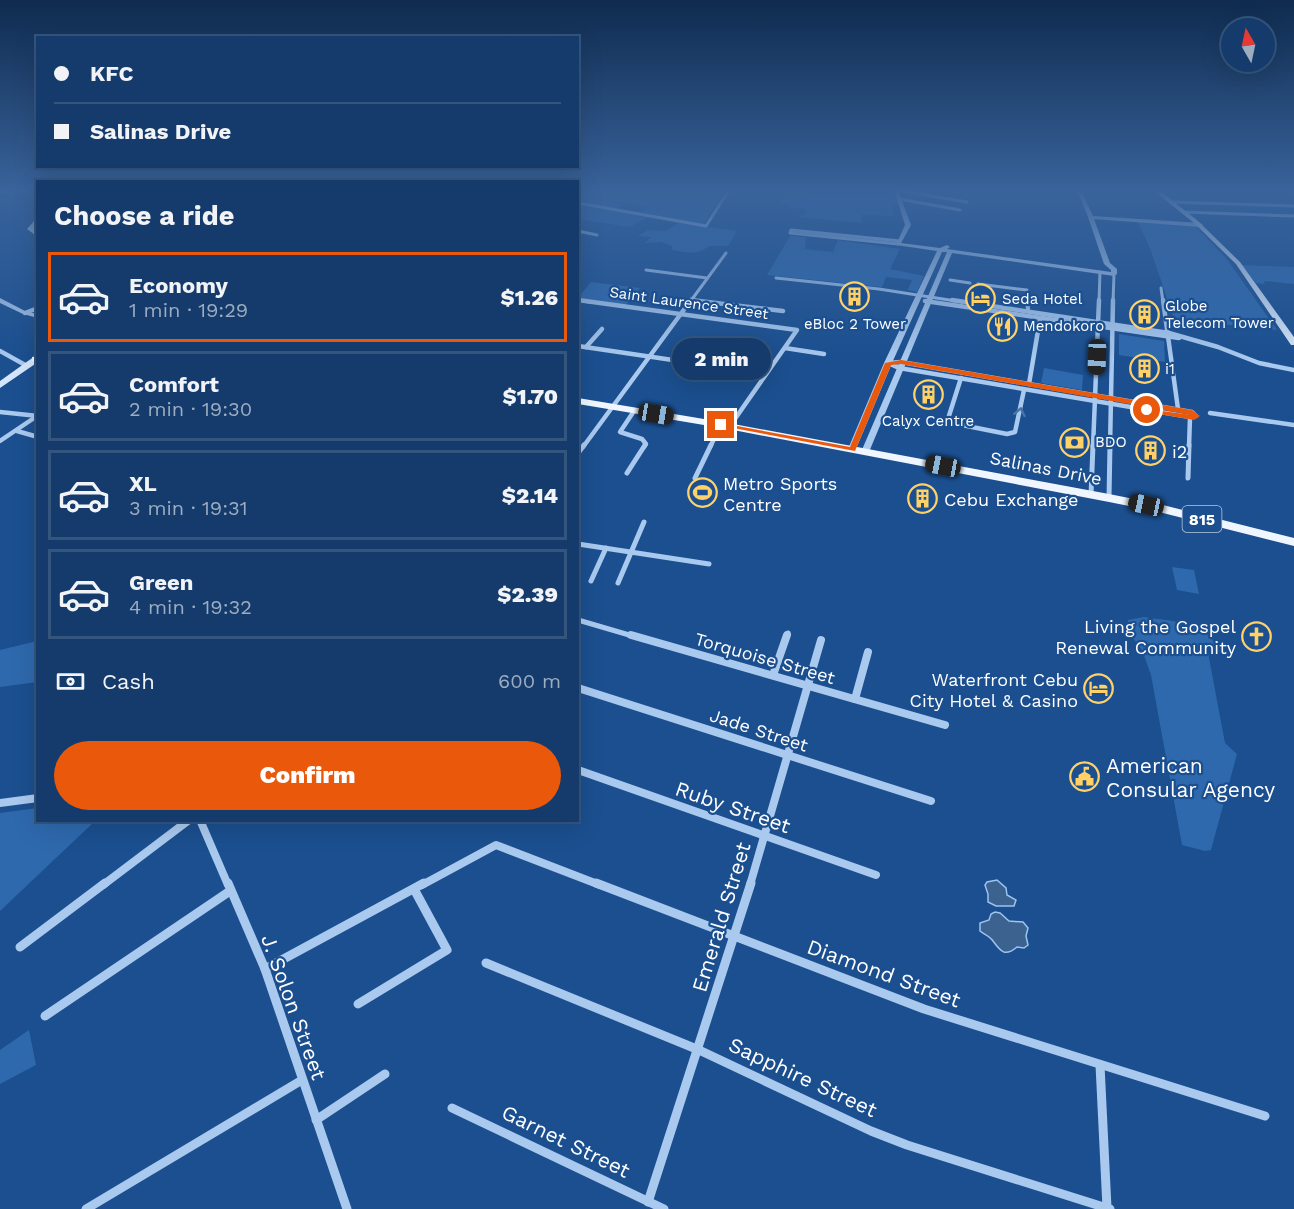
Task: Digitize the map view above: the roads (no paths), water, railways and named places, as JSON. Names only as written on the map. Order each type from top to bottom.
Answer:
[{"type":"main road","points":[[1221,246],[1238,263],[1294,343]]},
{"type":"main road","points":[[0,385],[34,361]]},
{"type":"main road","name":"Salinas Drive","points":[[579,401],[725,426],[1109,498],[1159,508],[1294,542]]},
{"type":"street","points":[[929,246],[1114,271],[1109,498]]},
{"type":"street","points":[[1092,495],[1098,325],[1103,268],[1098,246]]},
{"type":"street","points":[[858,451],[888,363],[918,298],[946,249]]},
{"type":"street","points":[[858,451],[929,299],[946,249]]},
{"type":"street","points":[[579,452],[726,253]]},
{"type":"street","points":[[646,270],[707,278]]},
{"type":"street","points":[[789,279],[1098,325]]},
{"type":"street","points":[[950,280],[970,282]]},
{"type":"street","points":[[978,284],[1027,290],[1028,309]]},
{"type":"street","points":[[1161,288],[1170,335],[1178,410]]},
{"type":"street","points":[[929,299],[1040,318],[1170,335],[1218,347],[1259,363],[1294,370]]},
{"type":"street","points":[[0,300],[25,313],[36,316]]},
{"type":"street","name":"Saint Laurence Street","points":[[579,300],[797,330],[785,348]]},
{"type":"street","points":[[691,300],[783,311]]},
{"type":"street","points":[[25,313],[36,309]]},
{"type":"street","points":[[1029,384],[1040,318]]},
{"type":"street","points":[[586,347],[602,329]]},
{"type":"street","points":[[579,346],[747,371]]},
{"type":"street","points":[[695,478],[725,426],[785,348],[824,354]]},
{"type":"street","points":[[0,351],[34,361]]},
{"type":"street","points":[[888,363],[1029,384],[1095,398],[1190,417],[1196,417],[1196,415],[1178,410],[1111,401]]},
{"type":"street","points":[[900,365],[1024,390],[1095,398]]},
{"type":"street","points":[[961,378],[947,422],[1007,434],[1015,432],[1024,390]]},
{"type":"street","points":[[627,473],[646,444],[642,439],[620,432],[634,411]]},
{"type":"street","points":[[0,412],[36,416]]},
{"type":"street","points":[[1210,413],[1294,425]]},
{"type":"street","points":[[0,441],[36,417]]},
{"type":"street","points":[[1188,478],[1190,417]]},
{"type":"street","points":[[17,431],[36,436]]},
{"type":"street","points":[[618,583],[644,522]]},
{"type":"street","points":[[579,546],[709,564]]},
{"type":"street","points":[[591,581],[606,548]]},
{"type":"street","name":"Torquoise Street","points":[[579,620],[945,725]]},
{"type":"street","points":[[773,675],[788,633]]},
{"type":"street","name":"Emerald Street","points":[[648,1202],[735,937],[821,639]]},
{"type":"street","points":[[855,699],[868,652]]},
{"type":"street","name":"Jade Street","points":[[579,688],[931,801]]},
{"type":"street","name":"Ruby Street","points":[[579,770],[876,875]]},
{"type":"street","points":[[0,803],[36,798]]},
{"type":"street","points":[[20,947],[186,822]]},
{"type":"street","name":"J. Solon Street","points":[[201,822],[265,969],[346,1209]]},
{"type":"street","name":"Diamond Street","points":[[414,889],[496,845],[924,1009],[1265,1116]]},
{"type":"street","points":[[265,969],[414,889],[447,950],[358,1004]]},
{"type":"street","points":[[45,1016],[230,891]]},
{"type":"street","name":"Sapphire Street","points":[[486,963],[699,1050],[880,1135],[1108,1209]]},
{"type":"street","points":[[1100,1065],[1108,1209]]},
{"type":"street","points":[[316,1120],[385,1074]]},
{"type":"street","points":[[86,1209],[302,1080]]},
{"type":"street","name":"Garnet Street","points":[[452,1108],[664,1209]]},
{"type":"place","name":"eBloc 2 Tower","points":[[855,297]]},
{"type":"place","name":"Seda Hotel","points":[[981,299]]},
{"type":"place","name":"Globe Telecom Tower","points":[[1144,315]]},
{"type":"place","name":"Mendokoro","points":[[1002,326]]},
{"type":"place","name":"i1","points":[[1144,369]]},
{"type":"place","name":"Calyx Centre","points":[[928,394]]},
{"type":"place","name":"BDO","points":[[1074,442]]},
{"type":"place","name":"i2","points":[[1151,451]]},
{"type":"place","name":"Metro Sports Centre","points":[[702,493]]},
{"type":"place","name":"Cebu Exchange","points":[[923,499]]},
{"type":"place","name":"Living the Gospel Renewal Community","points":[[1257,636]]},
{"type":"place","name":"Waterfront Cebu City Hotel & Casino","points":[[1099,689]]},
{"type":"place","name":"American Consular Agency","points":[[1085,777]]}]
